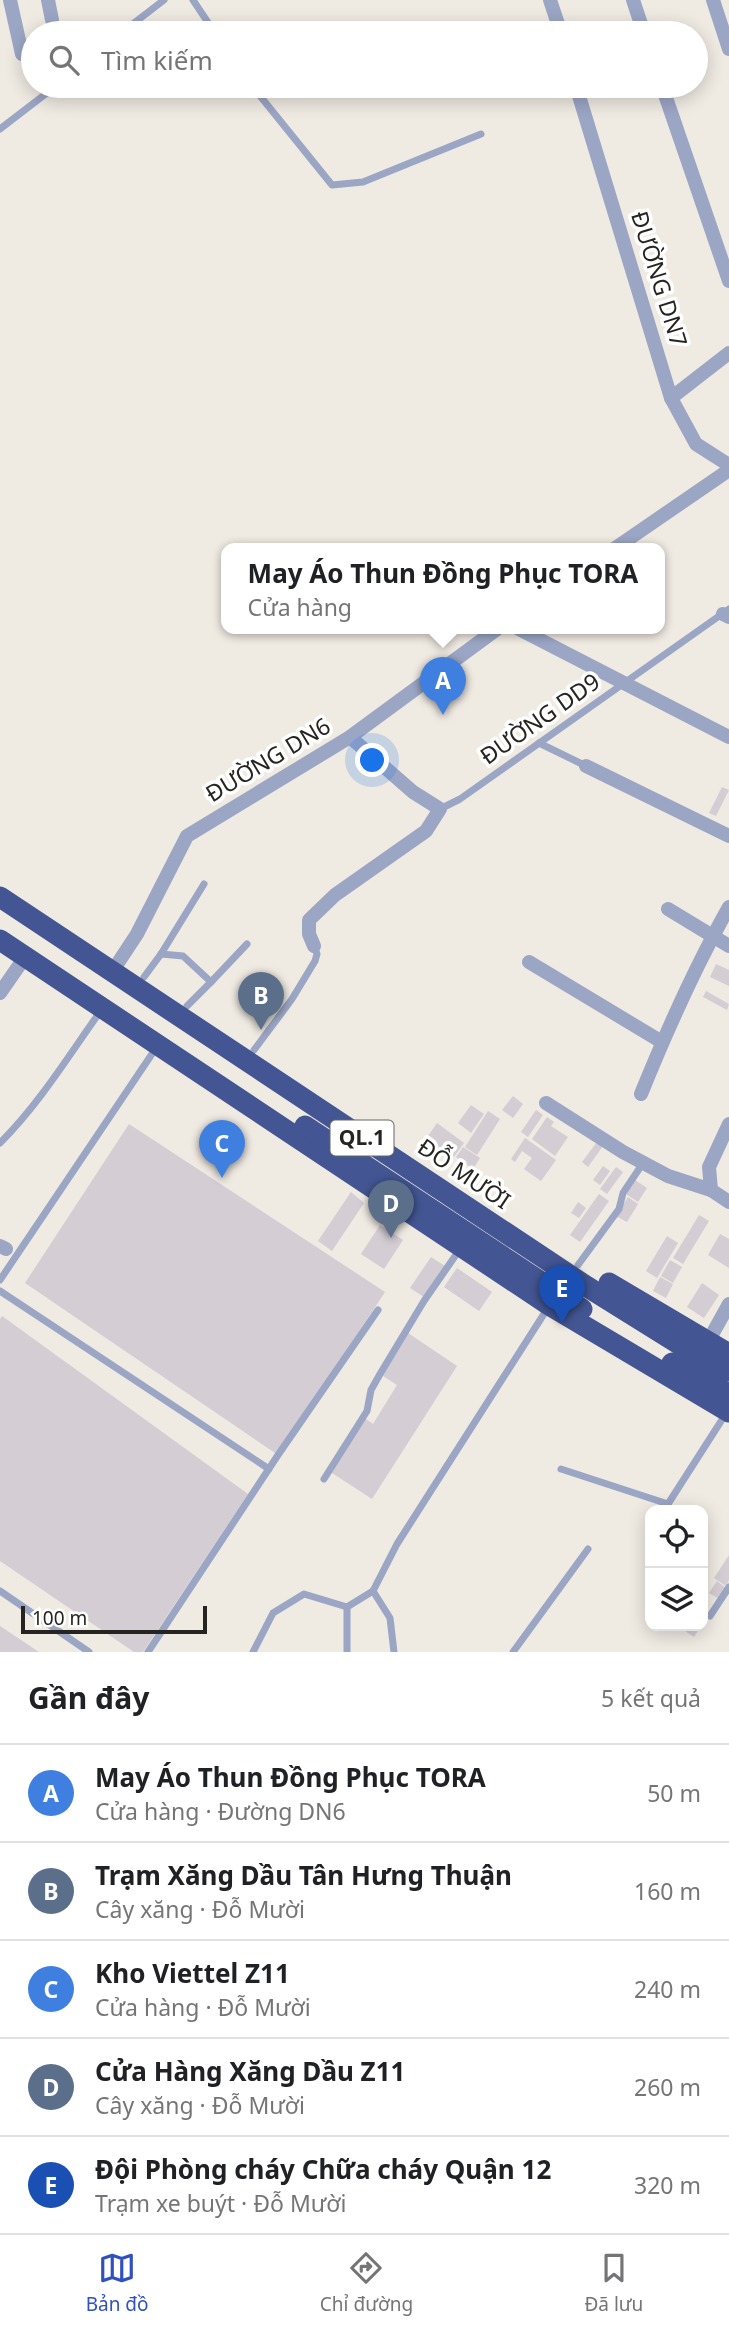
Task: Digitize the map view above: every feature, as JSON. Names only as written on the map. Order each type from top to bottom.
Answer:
[{"type":"highway","name":"ĐỖ MƯỜI","points":[[0,881],[116,967],[575,1279],[719,1355]]},
{"type":"highway","name":"ĐỖ MƯỜI","points":[[0,897],[116,967],[144,977],[578,1265],[719,1355]]},
{"type":"highway","name":"ĐỖ MƯỜI","points":[[0,923],[29,951],[103,1008],[461,1247],[550,1306],[728,1406]]},
{"type":"highway","name":"ĐỖ MƯỜI","points":[[0,940],[29,951],[580,1308],[691,1375],[728,1406]]},
{"type":"street","points":[[10,0],[21,50]]},
{"type":"street","points":[[48,0],[52,20]]},
{"type":"street","points":[[550,0],[557,21]]},
{"type":"street","points":[[633,0],[640,21]]},
{"type":"street","points":[[713,0],[729,49]]},
{"type":"street","name":"ĐƯỜNG DN7","points":[[580,98],[671,398],[696,444],[729,468]]},
{"type":"street","points":[[666,98],[729,281]]},
{"type":"street","points":[[671,398],[729,354]]},
{"type":"street","points":[[623,543],[729,468]]},
{"type":"street","name":"ĐƯỜNG DN6","points":[[116,967],[137,934],[187,836],[350,737],[490,634]]},
{"type":"street","points":[[529,634],[729,737]]},
{"type":"street","points":[[314,947],[309,934],[309,920],[335,895],[426,831],[440,809],[413,792],[350,737]]},
{"type":"street","points":[[586,766],[729,836]]},
{"type":"street","points":[[641,1094],[662,1042],[729,907]]},
{"type":"street","points":[[668,909],[729,946]]},
{"type":"street","points":[[0,993],[29,951]]},
{"type":"street","points":[[529,962],[662,1042]]},
{"type":"street","points":[[545,1104],[667,1176],[710,1190],[729,1202]]},
{"type":"street","points":[[710,1190],[709,1167],[729,1124]]},
{"type":"street","points":[[719,1355],[729,1304]]},
{"type":"lane","points":[[137,21],[164,0]]},
{"type":"lane","points":[[193,0],[207,21]]},
{"type":"lane","points":[[0,129],[40,98]]},
{"type":"lane","points":[[262,98],[332,185],[363,182],[481,134]]},
{"type":"lane","name":"ĐƯỜNG DD9","points":[[440,809],[460,799],[727,613]]},
{"type":"lane","points":[[539,743],[586,766]]},
{"type":"lane","points":[[144,977],[204,884]]},
{"type":"lane","points":[[187,1006],[247,944]]},
{"type":"lane","points":[[254,1050],[292,999],[315,961],[317,954],[314,947]]},
{"type":"lane","points":[[161,954],[183,956],[211,982]]},
{"type":"lane","points":[[0,1143],[48,1088],[103,1008]]},
{"type":"lane","points":[[0,1280],[158,1045]]},
{"type":"lane","points":[[578,1265],[614,1217],[624,1194],[644,1163]]},
{"type":"lane","points":[[324,1479],[367,1411],[371,1390],[380,1374],[424,1301],[461,1247]]},
{"type":"lane","points":[[0,1291],[269,1469]]},
{"type":"lane","points":[[253,1652],[273,1613],[304,1594],[346,1607],[373,1591],[397,1544],[550,1306]]},
{"type":"lane","points":[[148,1652],[378,1310]]},
{"type":"lane","points":[[670,1505],[728,1406]]},
{"type":"lane","points":[[561,1469],[663,1505]]},
{"type":"lane","points":[[513,1652],[588,1549]]},
{"type":"lane","points":[[710,1616],[729,1587]]},
{"type":"lane","points":[[0,1591],[89,1652]]},
{"type":"lane","points":[[373,1591],[390,1618],[394,1652]]},
{"type":"lane","points":[[346,1607],[346,1652]]},
{"type":"building","points":[[722,787],[729,790],[716,816],[709,813]]},
{"type":"building","points":[[716,964],[729,970],[729,986],[710,977]]},
{"type":"building","points":[[706,991],[729,1004],[727,1010],[703,997]]},
{"type":"building","points":[[513,1096],[523,1104],[513,1118],[502,1110]]},
{"type":"building","points":[[471,1105],[484,1114],[471,1133],[458,1123]]},
{"type":"building","points":[[536,1110],[543,1115],[528,1137],[521,1132]]},
{"type":"building","points":[[488,1111],[500,1119],[477,1155],[465,1147]]},
{"type":"building","points":[[547,1117],[554,1122],[551,1126],[568,1137],[555,1156],[532,1139]]},
{"type":"building","points":[[437,1123],[464,1143],[453,1158],[426,1139]]},
{"type":"building","points":[[129,1124],[385,1292],[278,1455],[25,1283]]},
{"type":"building","points":[[525,1138],[556,1160],[541,1181],[524,1169],[532,1158],[522,1151],[515,1162],[511,1159]]},
{"type":"building","points":[[597,1142],[603,1146],[588,1167],[582,1162]]},
{"type":"building","points":[[463,1147],[480,1158],[473,1169],[456,1157]]},
{"type":"building","points":[[603,1166],[610,1171],[600,1185],[593,1180]]},
{"type":"building","points":[[616,1167],[623,1172],[607,1194],[600,1189]]},
{"type":"building","points":[[635,1180],[647,1188],[638,1202],[626,1194]]},
{"type":"building","points":[[351,1192],[364,1203],[332,1251],[318,1241]]},
{"type":"building","points":[[599,1194],[609,1201],[580,1242],[570,1235]]},
{"type":"building","points":[[628,1197],[638,1204],[627,1222],[616,1216]]},
{"type":"building","points":[[578,1202],[586,1208],[579,1218],[571,1213]]},
{"type":"building","points":[[699,1215],[709,1221],[683,1264],[673,1258]]},
{"type":"building","points":[[380,1225],[403,1240],[384,1269],[361,1254]]},
{"type":"building","points":[[720,1234],[729,1239],[729,1268],[708,1255]]},
{"type":"building","points":[[667,1236],[678,1243],[657,1278],[646,1271]]},
{"type":"building","points":[[431,1257],[445,1266],[424,1297],[410,1288]]},
{"type":"building","points":[[670,1260],[682,1267],[673,1283],[661,1276]]},
{"type":"building","points":[[457,1268],[492,1292],[479,1311],[444,1287]]},
{"type":"building","points":[[660,1277],[673,1284],[666,1298],[653,1291]]},
{"type":"building","points":[[702,1283],[719,1295],[704,1318],[687,1307]]},
{"type":"building","points":[[2,1316],[248,1494],[143,1652],[134,1652],[0,1561]]},
{"type":"building","points":[[408,1333],[457,1366],[372,1499],[329,1471],[366,1419],[373,1424],[397,1385],[380,1374]]},
{"type":"building","points":[[729,1555],[729,1580],[726,1586],[714,1578]]},
{"type":"building","points":[[717,1581],[726,1588],[719,1599],[709,1593]]},
{"type":"building","points":[[0,1626],[39,1652],[0,1652]]},
{"type":"building","points":[[685,1631],[698,1631],[694,1637]]},
{"type":"place","name":"May Áo Thun Đồng Phục TORA","points":[[443,715]]},
{"type":"place","name":"Trạm Xăng Dầu Tân Hưng Thuận","points":[[261,1030]]},
{"type":"place","name":"Kho Viettel Z11","points":[[222,1178]]},
{"type":"place","name":"Cửa Hàng Xăng Dầu Z11","points":[[391,1238]]},
{"type":"place","name":"Đội Phòng cháy Chữa cháy Quận 12","points":[[562,1323]]}]
